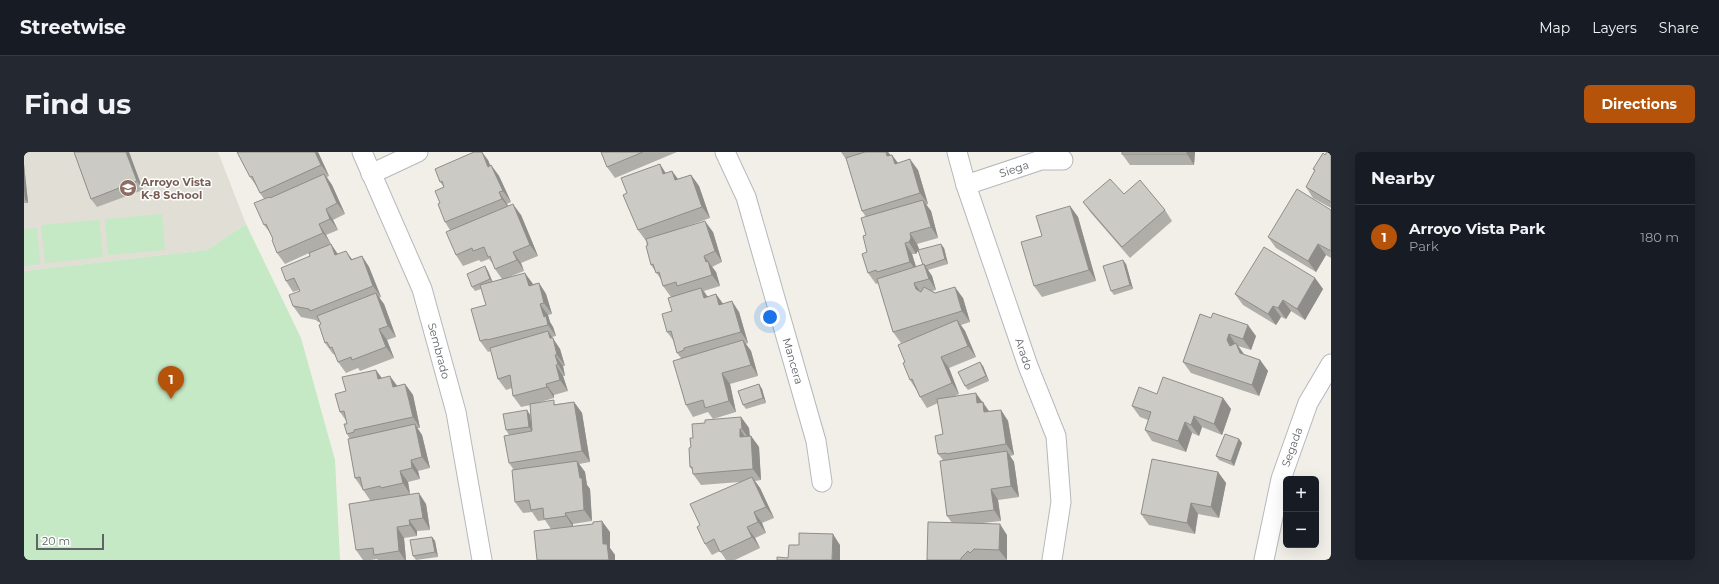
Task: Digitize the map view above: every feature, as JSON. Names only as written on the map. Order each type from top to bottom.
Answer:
[{"type":"street","name":"Sembrado","points":[[362,152],[422,289],[456,412],[482,560]]},
{"type":"street","points":[[371,174],[418,152]]},
{"type":"street","name":"Mancera","points":[[725,152],[746,197],[816,441],[822,482]]},
{"type":"street","name":"Arado","points":[[957,152],[966,185],[1028,366],[1056,436],[1061,502],[1052,560]]},
{"type":"street","name":"Siega","points":[[966,185],[1041,160],[1062,160]]},
{"type":"street","name":"Segada","points":[[1264,560],[1281,479],[1308,403],[1331,364]]},
{"type":"shaded area","name":"Arroyo Vista K-8 School","points":[[24,152],[218,152],[246,224],[207,250],[24,271]]},
{"type":"green space","points":[[162,214],[165,250],[108,255],[105,219]]},
{"type":"green space","points":[[99,220],[103,257],[45,263],[41,225]]},
{"type":"green space","points":[[246,224],[301,338],[335,460],[340,560],[24,560],[24,271],[207,250]]},
{"type":"green space","points":[[37,228],[40,264],[24,266],[24,229]]},
{"type":"building","points":[[74,152],[126,152],[137,181],[91,199]]},
{"type":"building","points":[[237,152],[315,152],[321,165],[260,193],[252,176],[250,177]]},
{"type":"building","points":[[474,152],[482,152],[488,167],[491,165],[503,191],[499,192],[502,199],[445,222],[435,191],[444,187],[442,181],[440,182],[435,169]]},
{"type":"building","points":[[601,152],[643,152],[607,167]]},
{"type":"building","points":[[865,152],[886,152],[887,156],[892,155],[895,164],[910,159],[920,193],[862,211],[846,158]]},
{"type":"building","points":[[1122,152],[1187,152],[1187,154],[1122,154]]},
{"type":"building","points":[[1327,152],[1331,152],[1331,202],[1306,187],[1315,170],[1313,169],[1323,153],[1325,155]]},
{"type":"building","points":[[660,164],[663,174],[672,171],[675,180],[691,175],[702,207],[638,230],[623,195],[627,193],[621,178]]},
{"type":"building","points":[[324,174],[337,203],[326,209],[330,219],[319,224],[323,233],[277,253],[272,240],[273,239],[266,224],[264,225],[254,203],[269,197],[270,198]]},
{"type":"building","points":[[1110,179],[1124,194],[1140,180],[1165,210],[1122,247],[1083,202]]},
{"type":"building","points":[[1297,189],[1331,210],[1331,251],[1318,244],[1308,261],[1268,237]]},
{"type":"building","points":[[923,200],[931,227],[910,233],[911,238],[909,242],[905,243],[910,262],[877,272],[876,270],[868,273],[862,254],[867,252],[863,236],[866,235],[861,218]]},
{"type":"building","points":[[513,204],[530,245],[513,252],[517,260],[495,269],[490,256],[488,257],[484,247],[473,251],[472,248],[456,255],[446,232]]},
{"type":"building","points":[[1070,206],[1089,270],[1034,286],[1021,242],[1042,236],[1036,216]]},
{"type":"building","points":[[705,221],[715,251],[704,256],[706,262],[708,261],[712,275],[677,286],[676,282],[663,286],[659,272],[656,273],[653,264],[651,265],[646,246],[648,245],[646,239]]},
{"type":"building","points":[[331,244],[335,255],[346,251],[351,260],[362,256],[373,286],[310,311],[309,309],[293,306],[289,295],[300,291],[294,278],[286,281],[281,268],[310,256],[309,253]]},
{"type":"building","points":[[941,244],[945,259],[925,266],[924,264],[923,265],[918,250]]},
{"type":"building","points":[[1264,247],[1315,278],[1297,309],[1283,300],[1278,308],[1273,306],[1268,314],[1235,294]]},
{"type":"building","points":[[1123,260],[1130,285],[1111,291],[1103,266]]},
{"type":"building","points":[[924,264],[929,279],[914,283],[916,289],[921,292],[924,287],[935,293],[955,287],[962,311],[893,332],[877,279]]},
{"type":"building","points":[[485,266],[490,279],[472,287],[467,274]]},
{"type":"building","points":[[525,273],[529,286],[539,283],[544,303],[540,304],[544,317],[546,316],[548,325],[480,341],[471,309],[486,305],[480,285]]},
{"type":"building","points":[[701,288],[704,298],[716,294],[719,305],[732,301],[741,332],[684,348],[684,350],[677,353],[671,331],[667,332],[662,314],[672,311],[668,298]]},
{"type":"building","points":[[376,293],[388,326],[379,329],[386,347],[352,360],[351,357],[338,362],[332,347],[330,348],[327,342],[325,343],[319,325],[321,324],[317,316]]},
{"type":"building","points":[[1213,313],[1248,325],[1243,339],[1229,334],[1227,340],[1230,346],[1236,343],[1240,353],[1260,360],[1252,385],[1183,362],[1200,314],[1211,318]]},
{"type":"building","points":[[957,320],[968,346],[941,357],[952,383],[920,397],[912,379],[910,380],[898,345]]},
{"type":"building","points":[[548,331],[550,338],[553,338],[557,355],[555,355],[558,364],[556,365],[560,380],[546,384],[547,387],[513,396],[510,375],[498,379],[490,348]]},
{"type":"building","points":[[743,340],[751,365],[722,373],[729,401],[705,408],[703,400],[686,405],[673,361]]},
{"type":"building","points":[[980,362],[986,376],[965,386],[958,372]]},
{"type":"building","points":[[376,370],[378,379],[390,376],[393,387],[405,384],[413,417],[354,430],[354,432],[347,434],[344,424],[347,424],[344,411],[340,412],[335,394],[346,391],[342,377]]},
{"type":"building","points":[[1163,377],[1223,398],[1214,424],[1194,416],[1191,425],[1185,422],[1178,441],[1145,430],[1151,412],[1132,406],[1139,387],[1157,394]]},
{"type":"building","points":[[759,384],[763,398],[743,405],[738,391]]},
{"type":"building","points":[[976,393],[977,403],[983,402],[984,412],[1001,410],[1006,444],[938,454],[935,436],[943,434],[937,399]]},
{"type":"building","points":[[554,400],[554,405],[574,402],[582,451],[509,463],[504,436],[532,431],[530,404]]},
{"type":"building","points":[[527,410],[529,427],[506,430],[503,414]]},
{"type":"building","points":[[741,417],[742,429],[740,429],[740,437],[751,436],[753,469],[693,474],[692,467],[690,467],[689,448],[691,447],[690,438],[693,438],[692,424],[705,423],[705,420]]},
{"type":"building","points":[[415,424],[422,457],[411,460],[412,468],[400,471],[403,483],[363,490],[360,477],[355,478],[348,439]]},
{"type":"building","points":[[1225,434],[1239,439],[1231,461],[1216,456]]},
{"type":"building","points":[[1007,451],[1011,486],[991,489],[994,510],[947,516],[940,461]]},
{"type":"building","points":[[1152,459],[1218,472],[1211,507],[1191,503],[1187,523],[1141,514]]},
{"type":"building","points":[[577,461],[580,478],[582,478],[584,510],[565,513],[566,516],[544,519],[543,508],[531,510],[529,500],[515,502],[512,470]]},
{"type":"building","points":[[752,477],[766,507],[754,512],[758,522],[747,527],[752,537],[720,552],[714,539],[705,544],[697,527],[700,525],[690,504]]},
{"type":"building","points":[[419,493],[423,518],[409,520],[410,525],[397,527],[399,551],[374,555],[373,548],[356,550],[349,504]]},
{"type":"building","points":[[602,521],[603,544],[607,544],[609,560],[537,560],[534,531],[593,524],[593,522]]},
{"type":"building","points":[[928,522],[1000,524],[999,550],[974,549],[970,553],[968,551],[961,558],[961,560],[927,560]]},
{"type":"building","points":[[799,533],[833,534],[832,560],[777,560],[777,557],[788,558],[789,545],[799,545]]},
{"type":"building","points":[[432,537],[435,552],[413,556],[410,540]]},
{"type":"place","name":"Arroyo Vista K-8 School","points":[[128,188]]},
{"type":"place","name":"Arroyo Vista Park","points":[[171,399]]}]
